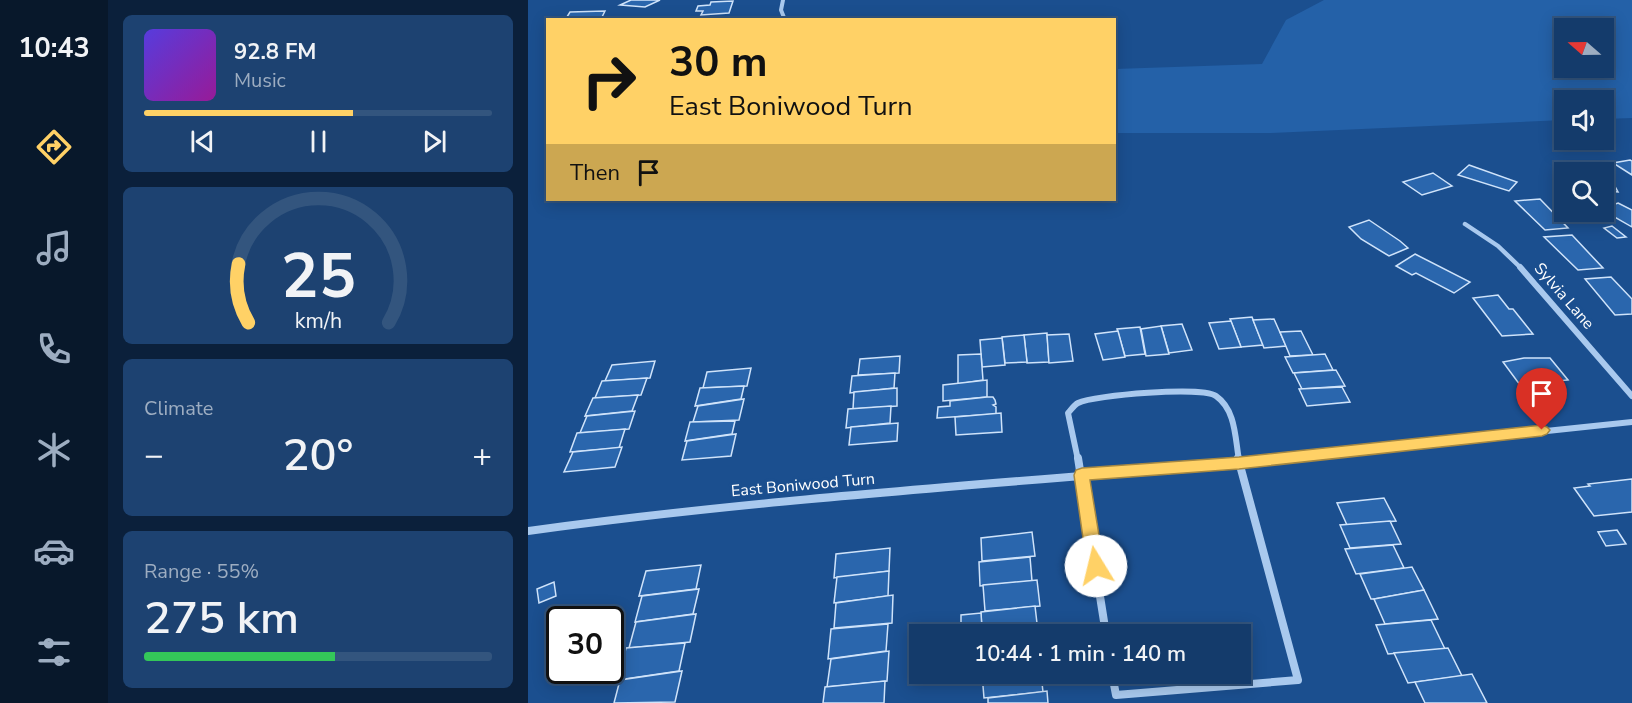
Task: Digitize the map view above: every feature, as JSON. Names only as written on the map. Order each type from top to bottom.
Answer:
[{"type":"street","points":[[783,0],[781,10],[784,18]]},
{"type":"street","name":"Sylvia Lane","points":[[1465,224],[1498,246],[1521,268],[1632,396]]},
{"type":"street","points":[[1104,624],[1082,475],[1068,413],[1078,403],[1139,393],[1184,390],[1214,394],[1223,402],[1232,418],[1239,463],[1298,680],[1251,684]]},
{"type":"street","name":"East Boniwood Turn","points":[[528,531],[601,519],[1239,463],[1632,422]]},
{"type":"street","points":[[1114,684],[1116,695],[1249,684]]},
{"type":"shaded area","points":[[1324,0],[1632,0],[1632,118],[1614,119],[1614,90],[1554,90],[1554,120],[1271,133],[1116,133],[1116,69],[1262,64],[1286,20]]},
{"type":"building","points":[[631,0],[660,0],[645,7],[620,5]]},
{"type":"building","points":[[733,1],[729,13],[701,15],[703,11],[696,11],[698,6],[710,5],[711,2]]},
{"type":"building","points":[[605,11],[602,18],[566,18],[570,12]]},
{"type":"building","points":[[1632,161],[1632,175],[1614,164]]},
{"type":"building","points":[[1469,165],[1517,182],[1509,191],[1458,175]]},
{"type":"building","points":[[1433,173],[1452,186],[1422,195],[1403,182]]},
{"type":"building","points":[[1540,199],[1554,214],[1554,222],[1562,222],[1568,228],[1545,230],[1515,201]]},
{"type":"building","points":[[1618,203],[1632,210],[1632,227],[1614,217],[1614,204]]},
{"type":"building","points":[[1369,220],[1408,248],[1389,256],[1361,239],[1349,227]]},
{"type":"building","points":[[1612,226],[1626,237],[1617,238],[1604,228]]},
{"type":"building","points":[[1572,235],[1603,268],[1578,270],[1544,237]]},
{"type":"building","points":[[1415,254],[1470,282],[1454,293],[1416,273],[1412,275],[1396,266]]},
{"type":"building","points":[[1611,277],[1632,299],[1632,314],[1615,315],[1585,279]]},
{"type":"building","points":[[1498,295],[1509,309],[1513,309],[1533,334],[1502,336],[1473,298]]},
{"type":"building","points":[[1252,317],[1263,345],[1241,347],[1230,319]]},
{"type":"building","points":[[1274,319],[1286,346],[1264,348],[1253,320]]},
{"type":"building","points":[[1231,321],[1241,347],[1219,349],[1209,323]]},
{"type":"building","points":[[1182,324],[1192,350],[1169,353],[1161,326]]},
{"type":"building","points":[[1161,326],[1169,354],[1146,356],[1141,329]]},
{"type":"building","points":[[1140,327],[1145,354],[1125,356],[1117,329]]},
{"type":"building","points":[[1118,331],[1125,357],[1103,360],[1095,334]]},
{"type":"building","points":[[1301,331],[1313,355],[1290,356],[1280,332]]},
{"type":"building","points":[[1047,333],[1049,362],[1027,363],[1024,335]]},
{"type":"building","points":[[1069,334],[1073,361],[1049,363],[1047,335]]},
{"type":"building","points":[[1024,335],[1027,362],[1005,363],[1002,337]]},
{"type":"building","points":[[1002,338],[1005,365],[982,367],[980,340]]},
{"type":"building","points":[[981,354],[983,380],[958,384],[958,355]]},
{"type":"building","points":[[1325,354],[1333,370],[1293,373],[1285,357]]},
{"type":"building","points":[[900,356],[899,373],[858,375],[860,359]]},
{"type":"building","points":[[1524,358],[1550,358],[1568,380],[1520,385],[1503,362]]},
{"type":"building","points":[[655,361],[650,378],[605,381],[612,365]]},
{"type":"building","points":[[751,368],[747,386],[703,388],[707,372]]},
{"type":"building","points":[[1336,370],[1345,386],[1302,389],[1294,373]]},
{"type":"building","points":[[895,373],[894,388],[850,393],[852,376]]},
{"type":"building","points":[[647,378],[641,395],[595,398],[602,381]]},
{"type":"building","points":[[987,380],[987,397],[943,401],[943,385]]},
{"type":"building","points":[[744,386],[741,399],[695,406],[700,388]]},
{"type":"building","points":[[1342,387],[1350,402],[1307,406],[1299,389]]},
{"type":"building","points":[[897,388],[897,406],[853,409],[854,392]]},
{"type":"building","points":[[638,395],[632,411],[585,416],[593,398]]},
{"type":"building","points":[[993,397],[995,400],[996,404],[993,405],[996,407],[996,414],[937,418],[938,407],[950,406],[950,401]]},
{"type":"building","points":[[744,399],[739,420],[693,422],[698,406]]},
{"type":"building","points":[[891,406],[890,423],[846,428],[848,409]]},
{"type":"building","points":[[635,411],[629,429],[580,433],[587,416]]},
{"type":"building","points":[[1001,413],[1002,432],[956,435],[955,417]]},
{"type":"building","points":[[735,421],[732,434],[685,441],[690,422]]},
{"type":"building","points":[[898,423],[897,441],[849,445],[851,427]]},
{"type":"building","points":[[625,429],[619,448],[570,452],[577,433]]},
{"type":"building","points":[[736,434],[731,456],[682,460],[687,441]]},
{"type":"building","points":[[622,447],[615,467],[564,472],[573,452]]},
{"type":"building","points":[[1632,479],[1632,512],[1594,516],[1574,488],[1590,486],[1588,484]]},
{"type":"building","points":[[1384,498],[1396,521],[1347,525],[1337,503]]},
{"type":"building","points":[[1390,521],[1401,544],[1350,548],[1340,525]]},
{"type":"building","points":[[1617,530],[1626,544],[1606,546],[1598,532]]},
{"type":"building","points":[[1032,532],[1035,556],[982,561],[981,538]]},
{"type":"building","points":[[1393,545],[1404,568],[1356,574],[1345,549]]},
{"type":"building","points":[[890,548],[889,571],[834,578],[836,554]]},
{"type":"building","points":[[1030,557],[1032,581],[980,586],[979,562]]},
{"type":"building","points":[[701,565],[696,589],[639,596],[646,571]]},
{"type":"building","points":[[1412,567],[1424,590],[1374,599],[1371,599],[1360,574]]},
{"type":"building","points":[[889,571],[888,596],[834,603],[837,577]]},
{"type":"building","points":[[1037,580],[1040,606],[985,611],[983,585]]},
{"type":"building","points":[[554,582],[556,596],[539,603],[537,589]]},
{"type":"building","points":[[699,589],[693,614],[635,622],[642,596]]},
{"type":"building","points":[[1424,590],[1438,619],[1385,624],[1374,599]]},
{"type":"building","points":[[893,595],[892,623],[834,628],[836,603]]},
{"type":"building","points":[[1035,606],[1037,624],[982,624],[981,612]]},
{"type":"building","points":[[981,613],[982,624],[961,624],[961,615]]},
{"type":"building","points":[[696,614],[690,642],[629,648],[636,622]]},
{"type":"building","points":[[1431,620],[1445,649],[1388,654],[1376,625]]},
{"type":"building","points":[[888,624],[886,651],[828,659],[831,629]]},
{"type":"building","points":[[685,643],[679,671],[624,679],[626,648]]},
{"type":"building","points":[[1448,648],[1462,676],[1408,683],[1394,653]]},
{"type":"building","points":[[889,651],[887,681],[827,687],[831,659]]},
{"type":"building","points":[[682,671],[675,702],[614,703],[619,684],[624,684],[624,679]]},
{"type":"building","points":[[1472,674],[1487,703],[1425,703],[1415,682]]},
{"type":"building","points":[[885,681],[884,703],[823,703],[825,687]]},
{"type":"building","points":[[983,684],[1042,684],[1043,692],[984,698]]},
{"type":"building","points":[[1047,691],[1048,703],[988,703],[988,698]]},
{"type":"route","points":[[1096,566],[1082,475],[1239,463],[1342,451],[1432,444],[1542,430]]}]
